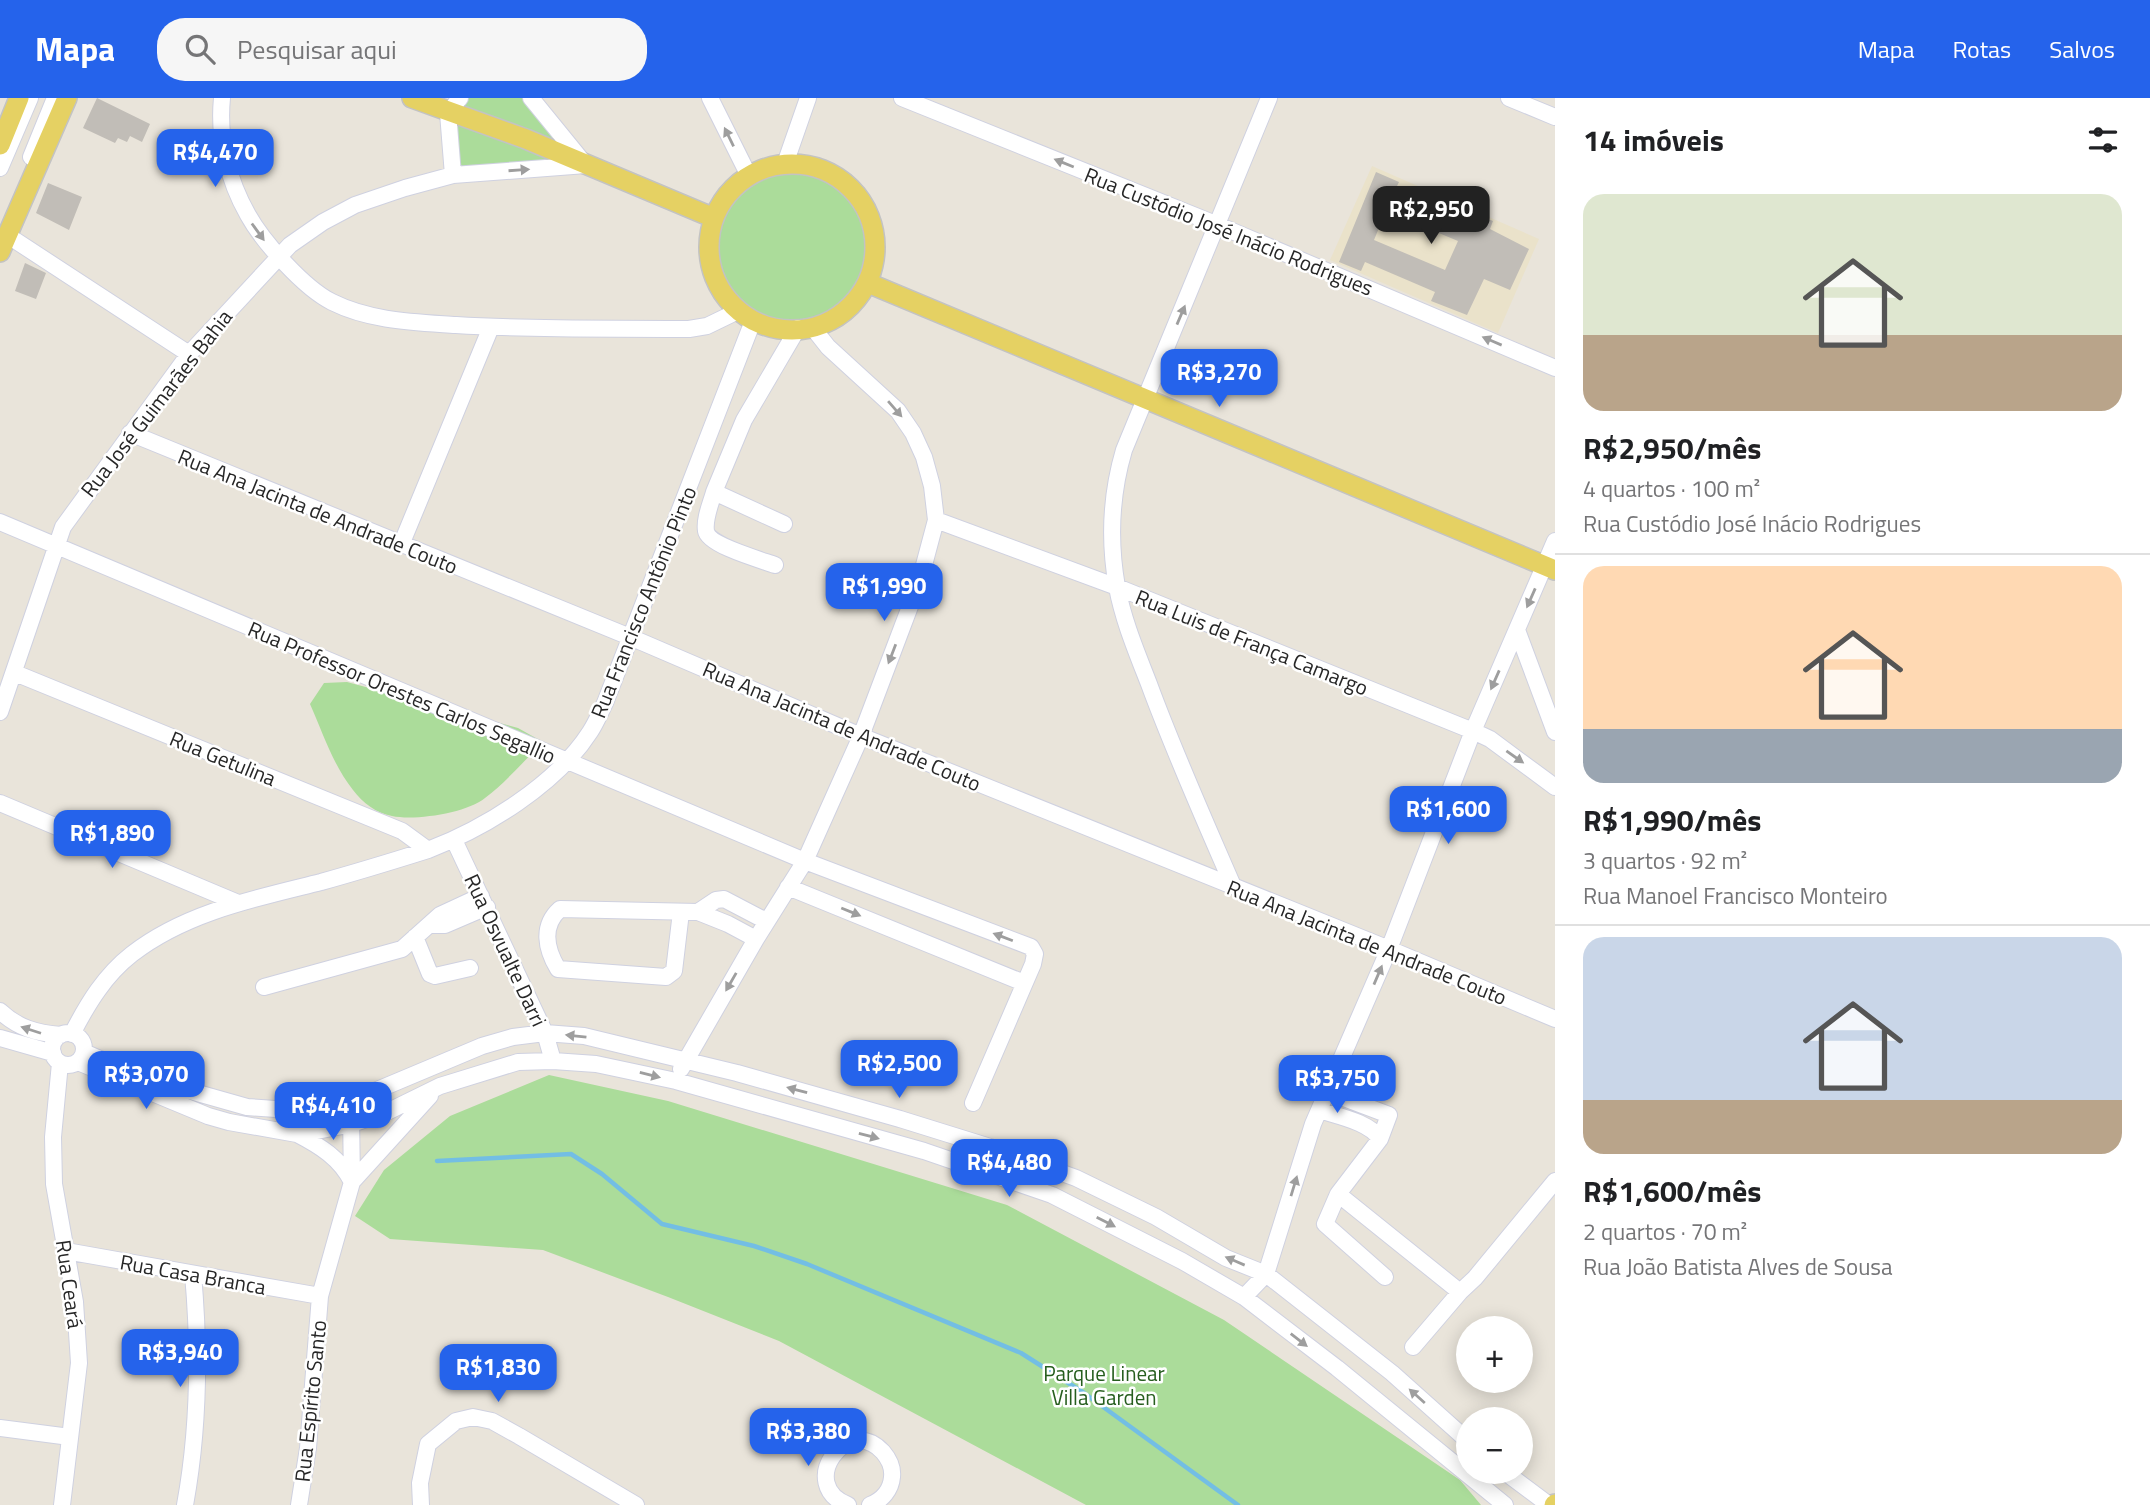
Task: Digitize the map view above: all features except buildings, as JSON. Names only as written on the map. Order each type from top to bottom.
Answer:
[{"type":"main road","points":[[0,145],[19,98]]},
{"type":"main road","points":[[2,240],[37,173],[67,98]]},
{"type":"main road","points":[[412,98],[454,105],[526,139],[714,218]]},
{"type":"main road","points":[[785,164],[813,166],[838,177],[859,196],[874,230],[876,250],[868,283],[857,300],[837,317],[806,328],[778,328],[745,316],[723,293],[712,271],[709,247],[714,218],[733,188],[748,176],[785,164]]},
{"type":"main road","points":[[868,283],[1550,568]]},
{"type":"street","points":[[0,168],[30,98]]},
{"type":"street","points":[[55,98],[2,240],[189,355]]},
{"type":"street","points":[[222,98],[220,115],[229,177],[254,226],[278,257],[329,301],[363,315],[402,322],[491,327],[689,329],[745,316]]},
{"type":"street","points":[[531,98],[586,165]]},
{"type":"street","points":[[710,98],[748,176]]},
{"type":"street","points":[[785,164],[808,98]]},
{"type":"street","name":"Rua Custódio José Inácio Rodrigues","points":[[902,98],[1219,225],[1555,368]]},
{"type":"street","points":[[1233,886],[1166,732],[1133,640],[1117,587],[1112,536],[1117,475],[1269,98]]},
{"type":"street","points":[[1509,98],[1555,117]]},
{"type":"street","points":[[453,175],[454,105]]},
{"type":"street","name":"Rua José Guimarães Bahia","points":[[0,712],[15,673],[55,544],[77,505],[189,355],[290,245],[323,222],[355,205],[453,175],[586,165]]},
{"type":"street","name":"Rua Francisco Antônio Pinto","points":[[428,850],[454,840],[530,793],[566,761],[590,733],[605,703],[630,637],[745,316]]},
{"type":"street","points":[[401,545],[491,327]]},
{"type":"street","points":[[676,1081],[684,1060],[755,939],[805,861],[861,736],[920,580],[936,520],[932,486],[924,457],[913,433],[898,411],[806,328],[744,420],[714,492],[705,528],[706,535],[715,543],[775,565]]},
{"type":"street","name":"Rua Ana Jacinta de Andrade Couto","points":[[130,433],[630,637],[861,736],[1389,949],[1555,1019]]},
{"type":"street","points":[[714,492],[784,524]]},
{"type":"street","name":"Rua Luis de França Camargo","points":[[936,520],[1117,587],[1473,730],[1499,745],[1555,787]]},
{"type":"street","name":"Rua Professor Orestes Carlos Segallio","points":[[0,522],[805,861],[1031,947],[1035,954],[1024,983]]},
{"type":"street","points":[[1244,1297],[1266,1274],[1319,1111],[1389,949],[1473,730],[1517,630],[1550,568],[1555,541]]},
{"type":"street","points":[[1517,630],[1555,732]]},
{"type":"street","name":"Rua Getulina","points":[[15,673],[402,831],[428,850]]},
{"type":"street","points":[[0,803],[237,903]]},
{"type":"street","name":"Rua Osvualte Darri","points":[[454,840],[545,1033],[553,1061]]},
{"type":"street","points":[[56,1058],[54,1041],[66,1034],[109,975],[133,953],[165,933],[237,903],[428,850]]},
{"type":"street","points":[[788,887],[1024,983],[972,1103]]},
{"type":"street","points":[[689,912],[724,899],[766,921]]},
{"type":"street","points":[[264,987],[392,954],[430,925],[445,925],[484,902]]},
{"type":"street","points":[[689,912],[674,971],[666,977],[558,969],[550,952],[546,929],[551,917],[560,909],[689,912],[728,924],[755,939]]},
{"type":"street","points":[[415,937],[430,974],[435,976],[470,968]]},
{"type":"street","points":[[0,1038],[56,1058],[68,1066],[81,1057],[83,1041],[66,1034],[38,1033],[23,1028],[3,1013]]},
{"type":"street","points":[[81,1057],[247,1107],[319,1112],[482,1046],[545,1033],[584,1036],[684,1060],[900,1119],[1076,1178],[1156,1217],[1226,1258],[1266,1274],[1391,1373],[1456,1430]]},
{"type":"street","points":[[81,1057],[101,1074],[229,1122],[297,1134],[328,1151],[352,1182]]},
{"type":"street","name":"Rua Ceará","points":[[56,1058],[54,1184],[75,1302],[79,1363],[62,1505]]},
{"type":"street","points":[[297,1134],[352,1124],[387,1112],[440,1086],[518,1062],[553,1061],[596,1064],[676,1081],[924,1152],[1052,1195],[1182,1261],[1244,1297],[1337,1368],[1505,1505]]},
{"type":"street","points":[[352,1182],[440,1086]]},
{"type":"street","points":[[1328,1091],[1389,1115],[1380,1139],[1338,1194],[1325,1224],[1385,1277]]},
{"type":"street","points":[[351,1101],[352,1182]]},
{"type":"street","points":[[1319,1111],[1363,1126],[1377,1134],[1380,1139]]},
{"type":"street","points":[[1413,1347],[1475,1278],[1555,1181]]},
{"type":"street","name":"Rua Espírito Santo","points":[[299,1505],[308,1448],[320,1296],[352,1182]]},
{"type":"street","points":[[1338,1194],[1460,1292]]},
{"type":"street","name":"Rua Casa Branca","points":[[66,1251],[320,1296]]},
{"type":"street","points":[[185,1505],[198,1392],[199,1342],[193,1274]]},
{"type":"street","points":[[421,1505],[420,1483],[428,1444],[456,1421],[472,1417],[492,1421],[636,1505]]},
{"type":"street","points":[[0,1428],[70,1437]]},
{"type":"street","points":[[848,1505],[827,1497],[826,1468],[838,1449],[848,1443],[870,1443],[887,1456],[892,1476],[884,1496],[870,1505]]},
{"type":"street","points":[[1522,1484],[1553,1505]]},
{"type":"shaded area","points":[[1372,166],[1539,239],[1498,333],[1330,260]]},
{"type":"green space","points":[[460,98],[531,98],[586,165],[453,175],[452,146]]},
{"type":"green space","points":[[792,164],[824,170],[851,188],[869,215],[875,247],[869,279],[851,306],[824,324],[792,330],[760,324],[733,306],[715,279],[709,247],[715,215],[733,188],[760,170]]},
{"type":"green space","points":[[347,682],[518,728],[543,742],[500,786],[477,803],[454,812],[427,816],[386,815],[366,803],[346,780],[310,704],[324,683]]},
{"type":"green space","name":"Parque Linear Villa Garden","points":[[549,1075],[668,1101],[1007,1205],[1224,1320],[1456,1477],[1456,1484],[1463,1484],[1481,1505],[1086,1505],[779,1341],[668,1297],[543,1250],[390,1239],[355,1216],[384,1170],[450,1116]]},
{"type":"waterway","points":[[437,1161],[571,1154],[602,1174],[662,1224],[754,1246],[807,1264],[1021,1353],[1084,1393],[1238,1505]]}]
